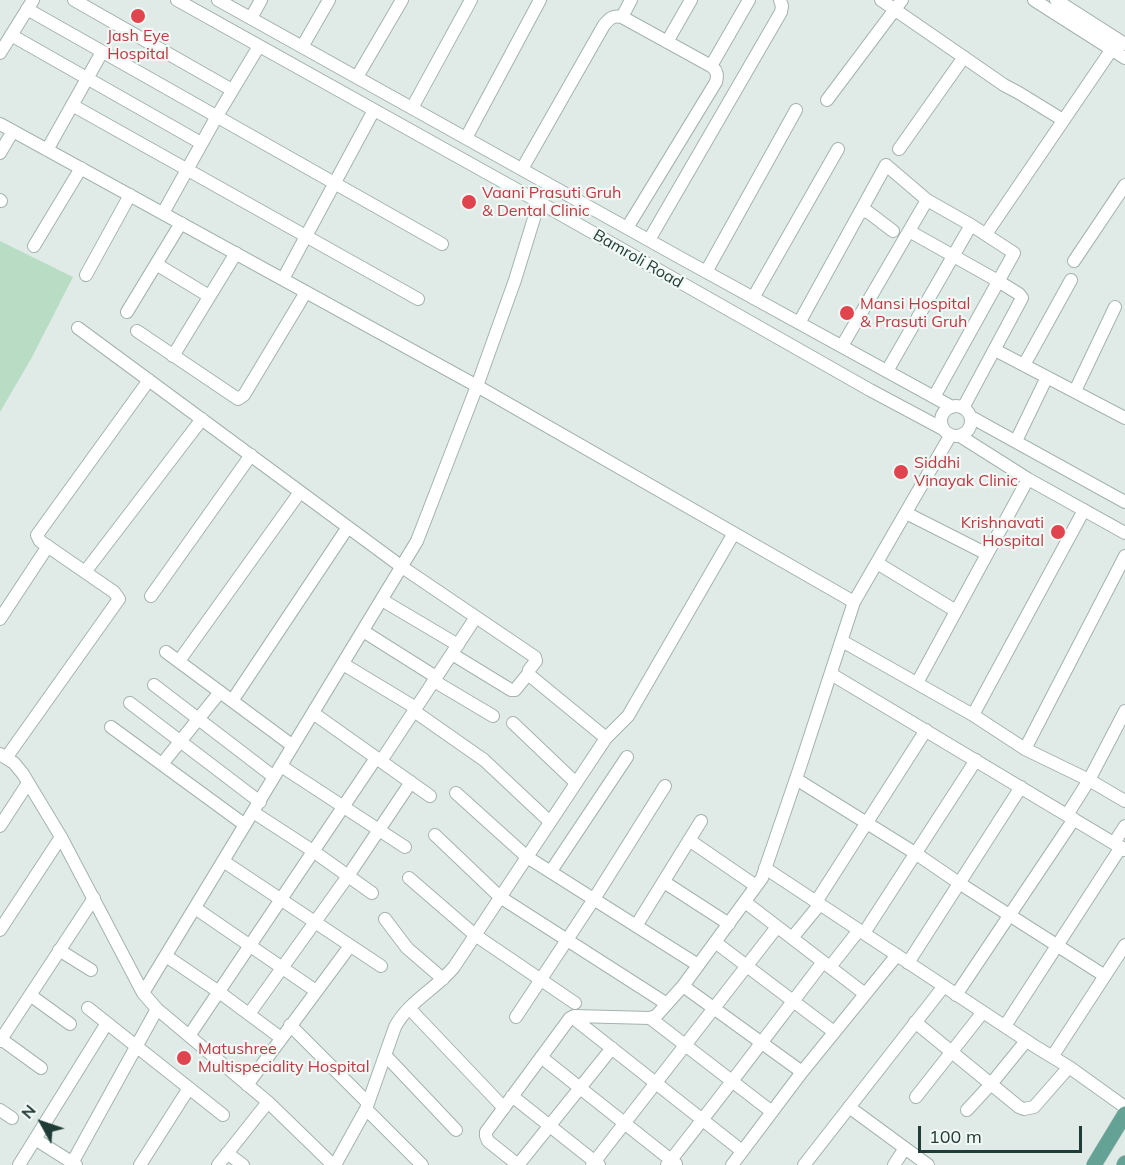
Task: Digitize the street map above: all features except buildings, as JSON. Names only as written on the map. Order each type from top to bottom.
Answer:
[{"type":"main road","points":[[1096,1163],[1125,1114]]},
{"type":"street","points":[[74,0],[232,90]]},
{"type":"street","name":"Bamroli Road","points":[[177,0],[1125,533]]},
{"type":"street","points":[[218,0],[1125,502]]},
{"type":"street","points":[[251,18],[261,0]]},
{"type":"street","points":[[302,47],[329,0]]},
{"type":"street","points":[[357,77],[402,0]]},
{"type":"street","points":[[412,108],[471,0]]},
{"type":"street","points":[[466,138],[540,0]]},
{"type":"street","points":[[622,17],[631,0]]},
{"type":"street","points":[[667,42],[691,0]]},
{"type":"street","points":[[711,66],[749,0]]},
{"type":"street","points":[[649,240],[781,12],[780,0]]},
{"type":"street","points":[[881,0],[898,5],[1004,85],[1063,120]]},
{"type":"street","points":[[1034,0],[1125,58]]},
{"type":"street","points":[[1056,0],[1125,44]]},
{"type":"street","points":[[0,53],[30,5],[102,52],[442,244]]},
{"type":"street","points":[[827,100],[898,5]]},
{"type":"street","points":[[522,170],[609,19],[616,16],[622,17],[711,66],[717,71],[716,82],[627,228]]},
{"type":"street","points":[[11,35],[201,143]]},
{"type":"street","points":[[163,213],[216,116],[259,46]]},
{"type":"street","points":[[986,234],[1112,50]]},
{"type":"street","points":[[47,150],[102,52]]},
{"type":"street","points":[[898,149],[964,57]]},
{"type":"street","points":[[72,105],[418,299]]},
{"type":"street","points":[[283,279],[374,110]]},
{"type":"street","points":[[706,272],[796,110]]},
{"type":"street","points":[[0,124],[477,386],[854,602]]},
{"type":"street","points":[[0,153],[13,131]]},
{"type":"street","points":[[753,298],[838,150]]},
{"type":"street","points":[[799,323],[886,165],[927,200],[1014,253],[933,397]]},
{"type":"street","points":[[34,246],[81,168]]},
{"type":"street","points":[[1074,261],[1125,185]]},
{"type":"street","points":[[86,275],[130,195]]},
{"type":"street","points":[[842,346],[927,200]]},
{"type":"street","points":[[143,993],[417,541],[477,386],[515,280],[539,202]]},
{"type":"street","points":[[861,211],[868,212],[893,231]]},
{"type":"street","points":[[127,312],[181,223]]},
{"type":"street","points":[[887,371],[971,225]]},
{"type":"street","points":[[909,231],[998,281],[1022,298],[962,410]]},
{"type":"street","points":[[173,356],[236,253]]},
{"type":"street","points":[[156,264],[209,296]]},
{"type":"street","points":[[1024,364],[1071,280]]},
{"type":"street","points":[[137,331],[238,399],[242,398],[306,292]]},
{"type":"street","points":[[1075,391],[1115,308]]},
{"type":"street","points":[[78,328],[402,567],[535,657],[536,661],[519,687],[512,690],[382,600]]},
{"type":"street","points":[[994,350],[1124,416]]},
{"type":"street","points":[[1016,441],[1047,377]]},
{"type":"street","points":[[149,380],[39,532],[38,537],[119,598],[3,756],[18,768],[61,837],[143,993],[157,1009],[268,1102],[334,1165],[367,1106],[400,1017],[454,967],[606,738],[628,716],[734,533]]},
{"type":"street","points":[[945,410],[962,410],[971,427],[964,435],[951,434],[941,425],[942,415],[945,410]]},
{"type":"street","points":[[85,572],[202,419]]},
{"type":"street","points":[[612,1048],[518,1165],[488,1141],[486,1132],[572,1017],[650,1018],[656,1016],[683,986],[762,878],[854,602],[951,434]]},
{"type":"street","points":[[151,596],[251,455]]},
{"type":"street","points":[[917,684],[1028,479]]},
{"type":"street","points":[[179,661],[300,492]]},
{"type":"street","points":[[974,716],[1084,510]]},
{"type":"street","points":[[906,513],[987,554]]},
{"type":"street","points":[[232,700],[348,527]]},
{"type":"street","points":[[0,619],[48,546]]},
{"type":"street","points":[[1025,749],[1125,556]]},
{"type":"street","points":[[877,563],[956,611]]},
{"type":"street","points":[[189,1036],[313,851],[415,709],[476,617]]},
{"type":"street","points":[[363,631],[493,716]]},
{"type":"street","points":[[842,641],[974,716],[1025,749],[1089,780],[1125,801]]},
{"type":"street","points":[[166,652],[293,746]]},
{"type":"street","points":[[343,664],[415,709],[484,760],[550,822]]},
{"type":"street","points":[[528,674],[606,738]]},
{"type":"street","points":[[831,674],[1120,847]]},
{"type":"street","points":[[154,685],[274,777]]},
{"type":"street","points":[[162,764],[219,692]]},
{"type":"street","points":[[130,704],[179,741],[256,807],[372,893]]},
{"type":"street","points":[[957,994],[1010,915],[1070,817],[1125,711]]},
{"type":"street","points":[[313,713],[430,796]]},
{"type":"street","points":[[513,723],[576,783]]},
{"type":"street","points":[[111,726],[245,825]]},
{"type":"street","points":[[792,938],[818,903],[926,730]]},
{"type":"street","points":[[551,872],[627,757]]},
{"type":"street","points":[[541,1057],[672,1163],[793,1001],[826,965],[862,932],[976,760]]},
{"type":"street","points":[[281,766],[405,847]]},
{"type":"street","points":[[796,779],[1105,976]]},
{"type":"street","points":[[0,826],[28,783]]},
{"type":"street","points":[[249,1014],[348,876],[411,783]]},
{"type":"street","points":[[516,1017],[665,786]]},
{"type":"street","points":[[908,963],[1021,787]]},
{"type":"street","points":[[456,793],[527,856],[698,965]]},
{"type":"street","points":[[636,926],[701,821]]},
{"type":"street","points":[[1005,1026],[1120,847],[1125,826]]},
{"type":"street","points":[[435,835],[500,897],[667,1004]]},
{"type":"street","points":[[0,930],[61,837]]},
{"type":"street","points":[[690,840],[756,886]]},
{"type":"street","points":[[223,861],[381,966]]},
{"type":"street","points":[[765,868],[1069,1067],[1125,1107]]},
{"type":"street","points":[[409,878],[475,935],[575,1003]]},
{"type":"street","points":[[664,882],[729,924]]},
{"type":"street","points":[[41,1068],[1,1040],[94,897]]},
{"type":"street","points":[[745,902],[865,994]]},
{"type":"street","points":[[195,908],[316,991]]},
{"type":"street","points":[[385,920],[407,948],[443,979]]},
{"type":"street","points":[[512,1096],[596,1164],[777,927]]},
{"type":"street","points":[[715,942],[834,1032]]},
{"type":"street","points":[[1052,1057],[1125,945]]},
{"type":"street","points":[[247,1084],[350,946]]},
{"type":"street","points":[[59,950],[91,970]]},
{"type":"street","points":[[732,1165],[802,1072],[897,955]]},
{"type":"street","points":[[166,956],[280,1038]]},
{"type":"street","points":[[683,986],[802,1072]]},
{"type":"street","points":[[804,1165],[944,986]]},
{"type":"street","points":[[30,995],[70,1024]]},
{"type":"street","points":[[88,1008],[223,1114]]},
{"type":"street","points":[[409,1008],[504,1108]]},
{"type":"street","points":[[34,1139],[73,1164],[157,1009]]},
{"type":"street","points":[[916,1097],[983,1012]]},
{"type":"street","points":[[572,1017],[742,1151]]},
{"type":"street","points":[[650,1018],[772,1112]]},
{"type":"street","points":[[915,1022],[1024,1109],[1034,1107],[1069,1067]]},
{"type":"street","points":[[19,1165],[107,1023]]},
{"type":"street","points":[[290,1025],[422,1165]]},
{"type":"street","points":[[967,1110],[1026,1041]]},
{"type":"street","points":[[385,1055],[456,1130]]},
{"type":"street","points":[[140,1165],[189,1088]]},
{"type":"street","points":[[218,1165],[268,1102]]},
{"type":"street","points":[[849,1107],[928,1165]]},
{"type":"street","points":[[0,1110],[12,1118]]},
{"type":"street","points":[[894,1165],[905,1148]]},
{"type":"street","points":[[227,1153],[243,1165]]},
{"type":"green space","points":[[0,241],[73,277],[31,359],[0,412]]},
{"type":"place","name":"Jash Eye Hospital","points":[[138,16]]},
{"type":"place","name":"Vaani Prasuti Gruh & Dental Clinic","points":[[469,202]]},
{"type":"place","name":"Mansi Hospital & Prasuti Gruh","points":[[847,313]]},
{"type":"place","name":"Siddhi Vinayak Clinic","points":[[901,472]]},
{"type":"place","name":"Krishnavati Hospital","points":[[1058,532]]},
{"type":"place","name":"Matushree Multispeciality Hospital","points":[[184,1058]]}]
